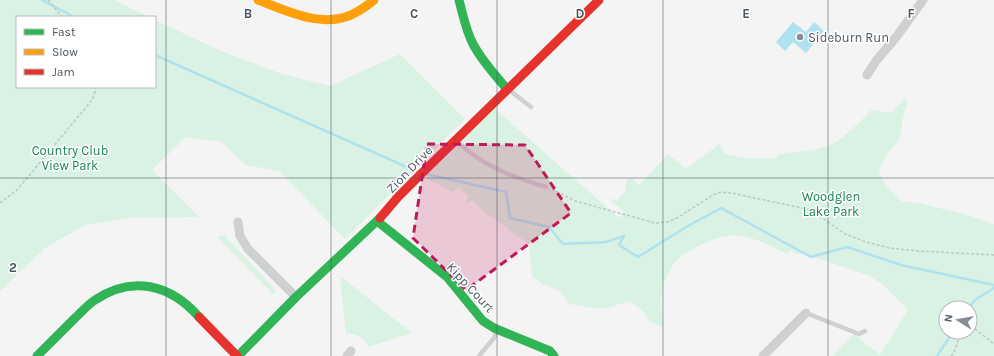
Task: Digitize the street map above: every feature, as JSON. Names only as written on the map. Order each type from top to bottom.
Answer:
[{"type":"street","points":[[258,0],[300,16],[323,20],[338,19],[348,16],[374,0]]},
{"type":"street","points":[[459,0],[466,26],[474,45],[507,89]]},
{"type":"street","name":"Zion Drive","points":[[238,356],[296,297],[377,221],[398,197],[599,0]]},
{"type":"street","points":[[867,75],[923,0]]},
{"type":"street","name":"Kipp Court","points":[[377,221],[447,277],[483,321],[550,351],[554,356]]},
{"type":"street","points":[[238,222],[240,236],[248,249],[296,297]]},
{"type":"street","points":[[37,356],[93,301],[116,288],[131,285],[160,288],[179,298],[238,356]]},
{"type":"street","points":[[763,356],[806,313]]},
{"type":"lane","points":[[507,89],[530,107]]},
{"type":"lane","points":[[456,140],[468,152],[496,170],[546,187]]},
{"type":"lane","points":[[806,313],[859,334],[865,331]]},
{"type":"lane","points":[[479,356],[494,338],[498,329]]},
{"type":"path","points":[[48,0],[61,16]]},
{"type":"path","points":[[0,203],[17,190],[92,100],[96,88]]},
{"type":"path","points":[[546,187],[575,201],[655,223],[667,222],[677,218],[720,192],[732,193],[811,210],[845,234],[866,242],[889,248],[994,255]]},
{"type":"path","points":[[978,331],[994,344]]},
{"type":"path","points":[[951,356],[954,353],[958,340]]},
{"type":"highlighted area","points":[[427,144],[525,145],[571,213],[466,290],[413,238]]},
{"type":"green space","name":"Country Club View Park","points":[[0,0],[114,0],[147,16],[16,16],[16,88],[156,88],[156,20],[221,51],[282,74],[330,86],[400,54],[465,119],[345,239],[279,171],[245,165],[222,142],[186,137],[152,170],[199,217],[130,218],[85,225],[45,248],[0,291]]},
{"type":"green space","name":"Woodglen Lake Park","points":[[905,99],[908,102],[903,117],[900,138],[888,153],[878,171],[886,185],[901,201],[922,204],[964,214],[994,224],[994,356],[832,356],[854,334],[880,355],[908,310],[882,284],[868,275],[801,253],[796,255],[791,250],[787,254],[760,241],[734,235],[714,239],[694,248],[677,260],[672,266],[662,288],[661,306],[663,328],[651,322],[643,311],[630,301],[607,308],[591,308],[570,304],[560,291],[542,284],[532,276],[529,244],[483,211],[473,200],[466,204],[468,196],[459,187],[453,192],[425,178],[493,107],[619,218],[625,212],[609,199],[618,200],[625,191],[627,179],[633,179],[639,185],[668,154],[686,169],[719,144],[725,154],[745,158],[776,158],[780,154],[812,150],[835,143],[863,119],[871,110],[890,113]]},
{"type":"green space","points":[[224,235],[274,288],[274,295],[217,237]]},
{"type":"green space","points":[[340,276],[412,333],[368,347],[360,337],[354,334],[346,334]]},
{"type":"water","name":"Sideburn Run","points":[[793,22],[806,32],[814,22],[824,31],[806,53],[793,42],[785,51],[776,42]]},
{"type":"waterway","points":[[42,0],[72,16]]},
{"type":"waterway","points":[[156,55],[418,172]]},
{"type":"waterway","points":[[426,174],[506,192],[510,218],[549,227],[563,244],[606,242],[624,236],[619,245],[638,257],[688,226],[721,208],[811,257],[847,247],[901,265],[994,285]]},
{"type":"waterway","points":[[975,300],[994,288]]},
{"type":"waterway","points":[[937,356],[948,340]]},
{"type":"traffic: fast","points":[[459,0],[473,44],[493,73],[507,89]]},
{"type":"traffic: fast","points":[[238,356],[296,297],[380,218]]},
{"type":"traffic: fast","points":[[377,221],[447,277],[483,321],[494,328],[550,351],[554,356]]},
{"type":"traffic: fast","points":[[37,356],[92,302],[109,292],[123,287],[150,287],[163,291],[176,297],[199,317]]},
{"type":"traffic: slow","points":[[258,0],[292,13],[327,20],[339,19],[351,15],[374,0]]},
{"type":"traffic: jam","points":[[380,218],[422,173],[599,0]]},
{"type":"traffic: jam","points":[[199,317],[237,356]]},
{"type":"place","name":"Sideburn Run","points":[[800,37]]}]
